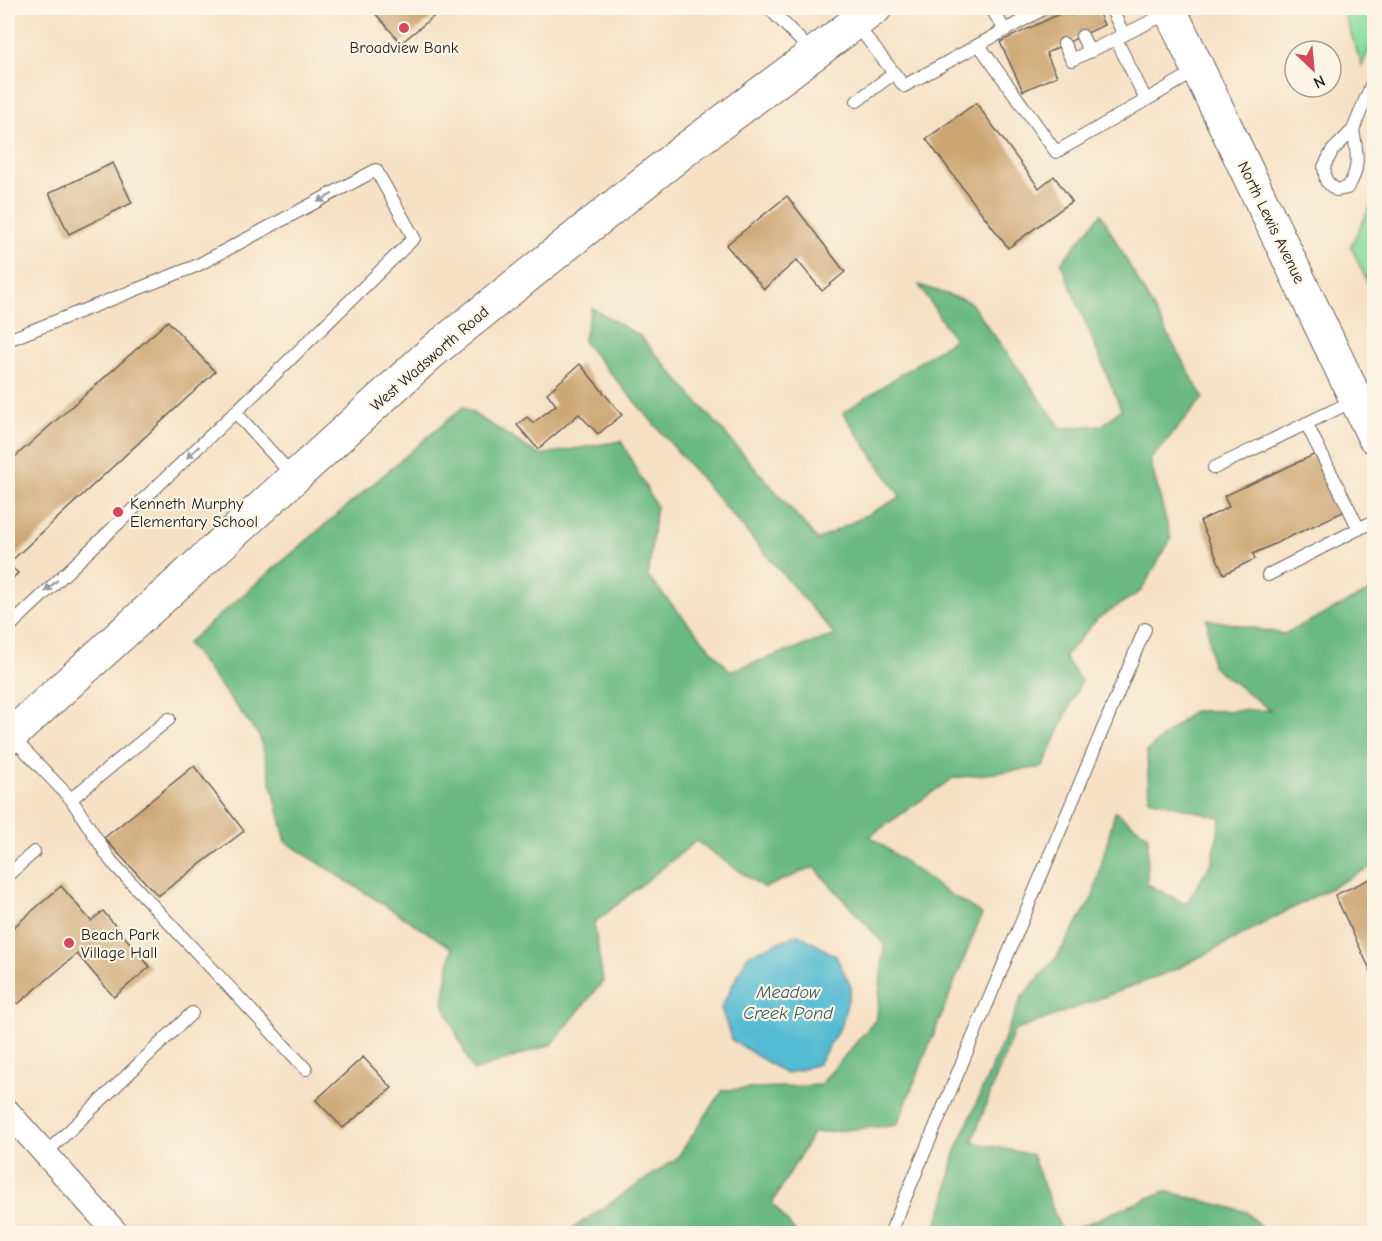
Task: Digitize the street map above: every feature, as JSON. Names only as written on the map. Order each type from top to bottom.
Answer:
[{"type":"main road","name":"North Lewis Avenue","points":[[1170,10],[1374,437]]},
{"type":"main road","name":"West Wadsworth Road","points":[[9,736],[432,352],[686,148],[865,15]]},
{"type":"street","points":[[8,1112],[117,1233]]},
{"type":"lane","points":[[769,8],[813,53]]},
{"type":"lane","points":[[991,8],[1005,30]]},
{"type":"lane","points":[[1111,8],[1120,37],[1146,100]]},
{"type":"lane","points":[[1064,44],[1072,60],[1170,10]]},
{"type":"lane","points":[[865,15],[894,73],[904,87],[1005,30],[1048,11]]},
{"type":"lane","points":[[1082,36],[1090,52]]},
{"type":"lane","points":[[979,45],[1056,152],[1199,70]]},
{"type":"lane","points":[[857,101],[894,73]]},
{"type":"lane","points":[[1353,130],[1374,78]]},
{"type":"lane","points":[[8,340],[196,266],[376,170],[414,238],[8,628]]},
{"type":"lane","points":[[1214,468],[1356,399]]},
{"type":"lane","points":[[235,412],[295,477]]},
{"type":"lane","points":[[1306,423],[1359,529]]},
{"type":"lane","points":[[1268,575],[1374,521]]},
{"type":"lane","points":[[890,1233],[1145,629]]},
{"type":"lane","points":[[71,799],[169,719]]},
{"type":"lane","points":[[9,736],[71,799],[111,861],[306,1069]]},
{"type":"lane","points":[[8,875],[34,852]]},
{"type":"lane","points":[[45,1154],[192,1013]]},
{"type":"green space","points":[[1342,8],[1374,8],[1374,37],[1362,66]]},
{"type":"green space","points":[[1374,199],[1374,297],[1351,246]]},
{"type":"green space","points":[[1101,214],[1203,398],[1150,460],[1171,539],[1141,591],[1098,618],[1064,657],[1081,681],[1043,767],[953,778],[870,836],[943,890],[982,914],[897,1125],[813,1133],[772,1203],[796,1233],[566,1233],[677,1158],[723,1090],[820,1085],[877,1018],[884,944],[814,867],[764,888],[696,841],[594,923],[603,981],[552,1044],[473,1071],[443,1003],[452,948],[286,842],[260,737],[187,643],[463,407],[539,455],[621,441],[656,506],[648,577],[730,671],[835,635],[583,341],[592,308],[640,336],[818,540],[901,497],[843,413],[954,339],[919,285],[970,302],[1061,428],[1103,425],[1121,409],[1061,263]]},
{"type":"green space","points":[[1374,589],[1374,865],[1179,968],[1014,1031],[972,1142],[1032,1155],[1062,1233],[933,1233],[944,1204],[955,1153],[1022,997],[1057,957],[1093,897],[1115,812],[1148,835],[1147,884],[1186,904],[1212,862],[1221,818],[1149,799],[1147,751],[1193,711],[1270,710],[1212,666],[1207,619],[1284,634]]},
{"type":"green space","points":[[1165,1191],[1247,1212],[1265,1233],[1064,1233]]},
{"type":"water","name":"Meadow Creek Pond","points":[[798,934],[836,956],[851,987],[842,1024],[818,1064],[786,1074],[732,1040],[721,1008],[748,955]]},
{"type":"building","name":"Broadview Bank","points":[[381,8],[444,8],[401,43],[375,13]]},
{"type":"building","points":[[1072,8],[1096,8],[1104,25],[1046,53],[1057,76],[1023,91],[1000,42]]},
{"type":"building","points":[[976,103],[1039,188],[1054,176],[1072,201],[1008,248],[926,139]]},
{"type":"building","points":[[113,163],[132,203],[69,234],[49,193]]},
{"type":"building","points":[[787,196],[845,272],[822,291],[797,260],[764,289],[726,245]]},
{"type":"building","points":[[168,321],[215,372],[8,564],[8,463]]},
{"type":"building","points":[[580,364],[622,415],[598,434],[579,414],[538,449],[517,425],[527,417],[533,423],[556,405],[547,393]]},
{"type":"building","points":[[1318,453],[1345,511],[1253,554],[1255,559],[1224,574],[1200,521],[1229,507],[1224,496]]},
{"type":"building","points":[[8,564],[18,573],[8,583]]},
{"type":"building","points":[[194,766],[244,831],[158,896],[104,838]]},
{"type":"building","points":[[1374,877],[1374,978],[1335,895]]},
{"type":"building","name":"Beach Park Village Hall","points":[[61,886],[91,921],[103,911],[150,967],[114,997],[77,954],[18,1004],[8,991],[8,932]]},
{"type":"building","points":[[363,1057],[392,1088],[343,1128],[316,1100]]},
{"type":"place","name":"Broadview Bank","points":[[404,28]]},
{"type":"place","name":"Kenneth Murphy Elementary School","points":[[118,512]]},
{"type":"place","name":"Beach Park Village Hall","points":[[69,943]]}]
